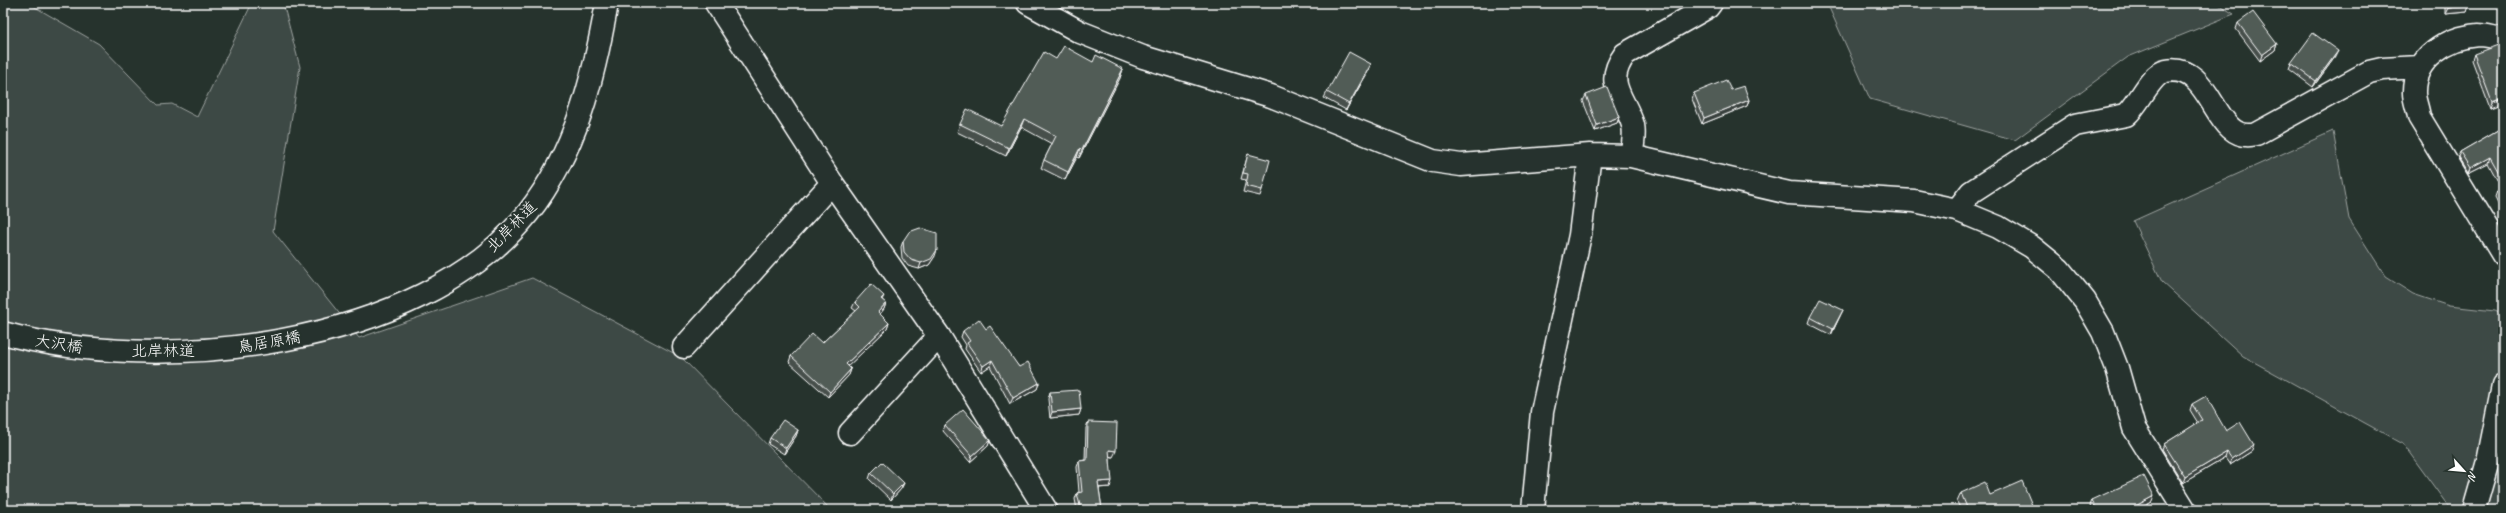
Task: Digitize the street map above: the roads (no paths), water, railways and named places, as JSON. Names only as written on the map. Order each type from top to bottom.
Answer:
[{"type":"street","name":"北岸林道","points":[[318,333],[362,321],[439,286],[476,262],[528,213],[549,182],[568,146],[584,108],[608,3]]},
{"type":"street","points":[[716,3],[832,183],[939,336],[1046,510]]},
{"type":"street","points":[[1028,3],[1087,35],[1143,57],[1271,96],[1433,161],[1461,165],[1590,155],[1631,156],[1789,193],[1914,201],[1956,210],[1998,227],[2032,247],[2059,269],[2085,301],[2103,332],[2117,368],[2134,428],[2185,510]]},
{"type":"street","points":[[1631,156],[1633,126],[1615,86],[1614,74],[1619,63],[1625,54],[1708,7],[1711,3]]},
{"type":"street","points":[[2503,39],[2479,35],[2454,39],[2438,48],[2420,67],[2414,92],[2419,117],[2503,255]]},
{"type":"street","points":[[1956,210],[1971,192],[2075,125],[2126,115],[2155,77],[2164,71],[2180,71],[2195,79],[2204,88],[2232,131],[2247,136],[2256,134],[2368,72],[2382,69],[2420,67]]},
{"type":"street","points":[[1533,510],[1542,412],[1580,235],[1590,155]]},
{"type":"street","points":[[684,347],[832,183]]},
{"type":"street","name":"鳥居原橋","points":[[221,349],[318,333]]},
{"type":"street","name":"大沢橋","points":[[9,335],[104,350]]},
{"type":"street","points":[[850,433],[939,336]]},
{"type":"street","name":"北岸林道","points":[[104,350],[161,352],[221,349]]},
{"type":"street","points":[[2474,510],[2488,461],[2503,386]]}]
